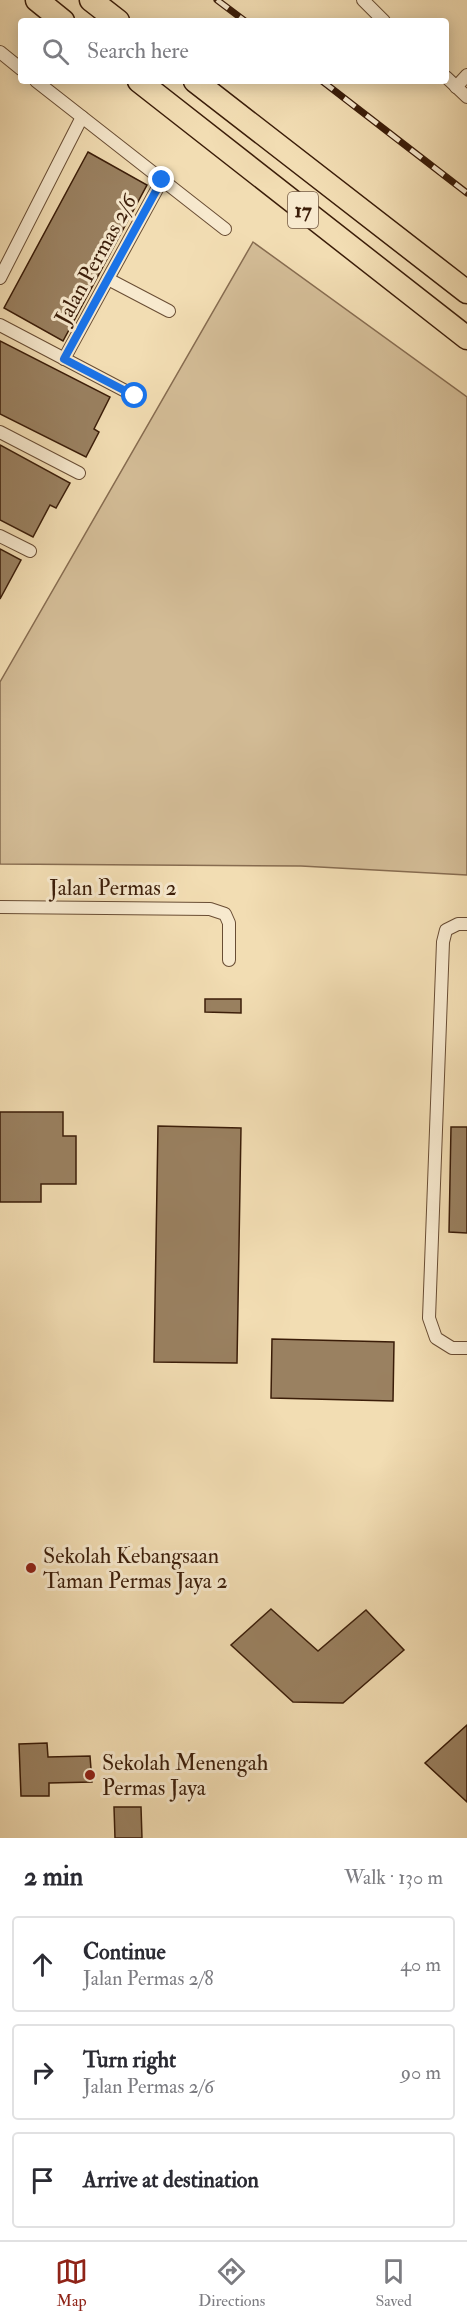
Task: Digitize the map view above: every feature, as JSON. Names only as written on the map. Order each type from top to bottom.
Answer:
[{"type":"highway","points":[[37,0],[59,18]]},
{"type":"highway","points":[[91,0],[114,18]]},
{"type":"highway","name":"17","points":[[143,84],[467,338]]},
{"type":"highway","name":"17","points":[[199,84],[467,292]]},
{"type":"street","points":[[363,0],[381,18]]},
{"type":"street","points":[[0,69],[3,55],[18,67]]},
{"type":"street","points":[[456,87],[467,75]]},
{"type":"street","points":[[449,80],[467,97]]},
{"type":"street","points":[[40,84],[225,229]]},
{"type":"street","points":[[0,278],[82,117]]},
{"type":"street","name":"Jalan Permas 2/6","points":[[64,359],[162,180]]},
{"type":"street","points":[[108,279],[169,311]]},
{"type":"street","points":[[0,326],[135,396]]},
{"type":"street","points":[[0,432],[78,473]]},
{"type":"street","points":[[0,536],[30,551]]},
{"type":"street","name":"Jalan Permas 2","points":[[0,908],[210,909],[225,914],[229,923],[229,960]]},
{"type":"street","points":[[467,924],[458,924],[446,930],[443,942],[429,1318],[436,1338],[452,1348],[467,1348]]},
{"type":"shaded area","points":[[253,242],[467,397],[467,875],[301,866],[0,864],[0,682]]},
{"type":"building","points":[[88,152],[147,185],[63,341],[4,308]]},
{"type":"building","points":[[0,341],[110,397],[94,429],[99,432],[86,457],[0,414]]},
{"type":"building","points":[[0,445],[70,483],[56,508],[50,505],[33,537],[0,520]]},
{"type":"building","points":[[0,549],[21,560],[0,599]]},
{"type":"building","points":[[205,999],[241,999],[241,1013],[205,1012]]},
{"type":"building","points":[[0,1112],[63,1112],[63,1136],[76,1136],[76,1184],[41,1184],[41,1202],[0,1202]]},
{"type":"building","points":[[158,1126],[241,1128],[237,1363],[154,1362]]},
{"type":"building","points":[[451,1127],[467,1127],[467,1233],[449,1232]]},
{"type":"building","points":[[272,1339],[394,1342],[393,1401],[271,1398]]},
{"type":"building","points":[[271,1609],[318,1651],[366,1610],[404,1650],[343,1703],[293,1702],[231,1645]]},
{"type":"building","points":[[467,1725],[467,1802],[425,1763]]},
{"type":"building","points":[[47,1743],[48,1757],[90,1756],[92,1782],[49,1783],[49,1796],[21,1796],[19,1744]]},
{"type":"building","points":[[114,1807],[141,1807],[142,1838],[115,1838]]},
{"type":"railway","points":[[217,0],[241,18]]},
{"type":"railway","points":[[326,84],[467,193]]},
{"type":"place","name":"Sekolah Kebangsaan Taman Permas Jaya 2","points":[[31,1568]]},
{"type":"place","name":"Sekolah Menengah Permas Jaya","points":[[90,1775]]},
{"type":"route","points":[[135,396],[64,359],[162,180]]}]
